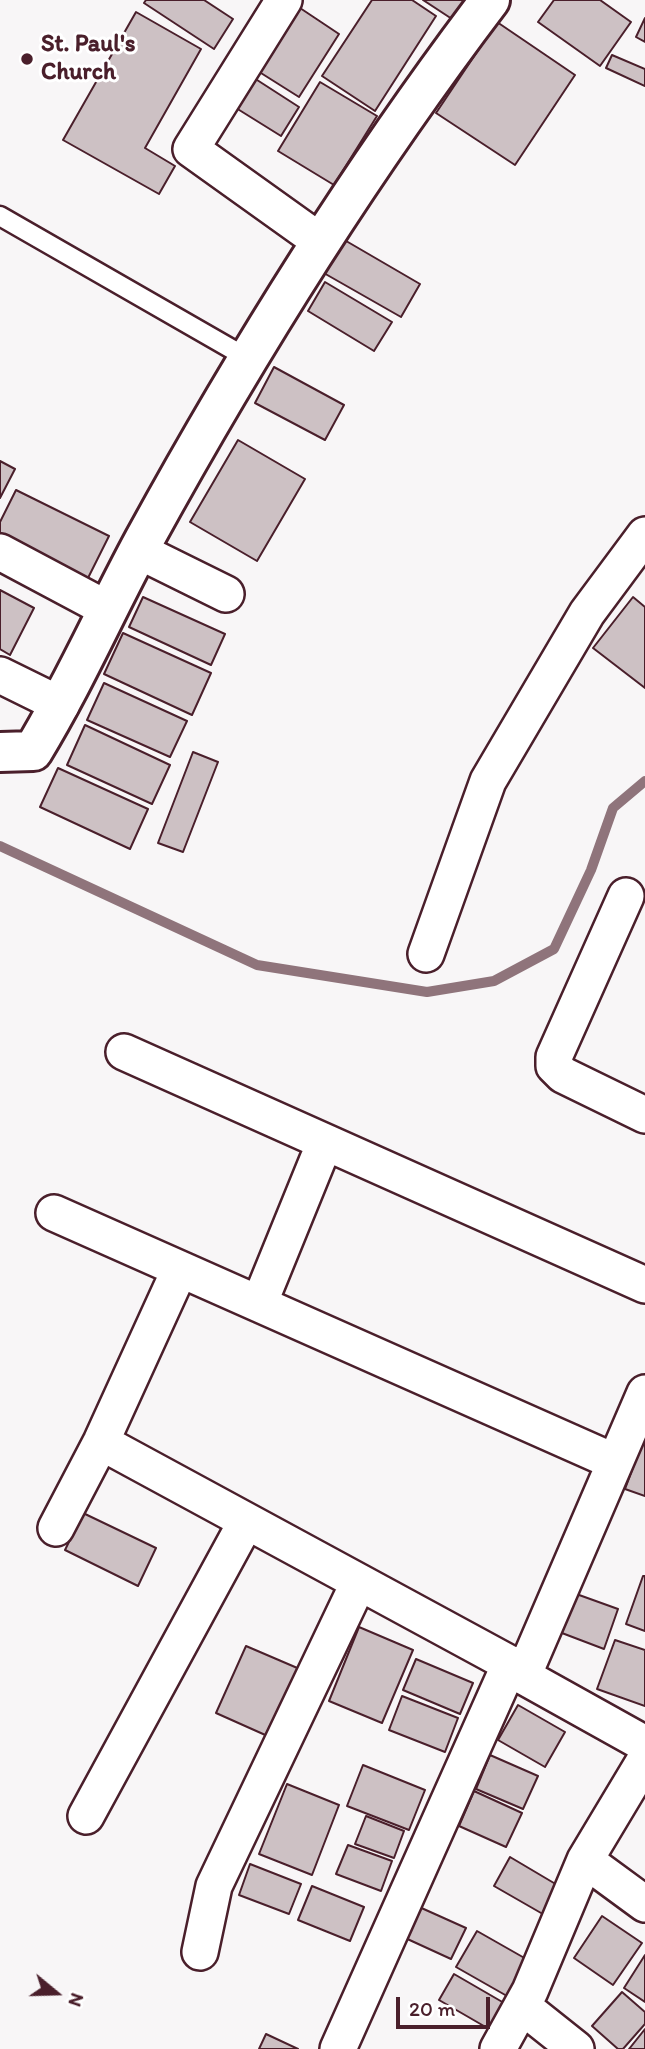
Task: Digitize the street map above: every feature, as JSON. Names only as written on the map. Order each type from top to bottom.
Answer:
[{"type":"street","points":[[284,0],[191,149],[321,242]]},
{"type":"street","points":[[0,752],[33,751],[61,705],[139,551],[249,359],[321,242],[447,57],[490,0]]},
{"type":"street","points":[[426,954],[488,781],[587,613],[645,535]]},
{"type":"street","points":[[139,551],[226,594]]},
{"type":"street","points":[[0,552],[109,610]]},
{"type":"street","points":[[0,675],[61,705]]},
{"type":"street","points":[[626,896],[554,1057],[554,1066],[563,1075],[645,1115]]},
{"type":"street","points":[[124,1052],[645,1285]]},
{"type":"street","points":[[259,1304],[325,1142]]},
{"type":"street","points":[[54,1213],[615,1462]]},
{"type":"street","points":[[56,1528],[101,1442],[180,1269]]},
{"type":"street","points":[[338,2049],[645,1394]]},
{"type":"street","points":[[101,1442],[358,1584],[518,1668],[523,1676],[645,1744]]},
{"type":"street","points":[[86,1816],[246,1522]]},
{"type":"street","points":[[200,1952],[214,1886],[358,1584]]},
{"type":"street","points":[[498,2049],[522,2006],[585,1860],[645,1760]]},
{"type":"street","points":[[585,1860],[645,1904]]},
{"type":"street","points":[[522,2006],[576,2049]]},
{"type":"lane","points":[[0,216],[249,359]]},
{"type":"building","points":[[146,0],[204,0],[233,19],[214,49],[144,3]]},
{"type":"building","points":[[372,0],[412,0],[436,16],[375,111],[322,76]]},
{"type":"building","points":[[423,0],[465,0],[452,19]]},
{"type":"building","points":[[554,0],[600,0],[631,22],[600,66],[538,22]]},
{"type":"building","points":[[294,4],[339,34],[299,97],[253,68]]},
{"type":"building","points":[[136,12],[201,49],[145,148],[175,166],[159,194],[63,140]]},
{"type":"building","points":[[645,18],[645,42],[636,37]]},
{"type":"building","points":[[497,22],[575,75],[515,165],[436,113]]},
{"type":"building","points":[[612,55],[645,69],[645,86],[606,68]]},
{"type":"building","points":[[254,78],[299,107],[281,136],[236,108]]},
{"type":"building","points":[[320,82],[377,116],[334,185],[278,151]]},
{"type":"building","points":[[341,238],[420,284],[401,317],[322,272]]},
{"type":"building","points":[[325,282],[392,322],[374,351],[308,311]]},
{"type":"building","points":[[274,367],[344,405],[325,440],[255,403]]},
{"type":"building","points":[[238,440],[305,479],[257,561],[190,522]]},
{"type":"building","points":[[0,461],[15,469],[0,498]]},
{"type":"building","points":[[16,490],[109,536],[86,582],[0,540],[0,522]]},
{"type":"building","points":[[0,590],[34,608],[10,655],[0,649]]},
{"type":"building","points":[[143,597],[225,634],[211,665],[129,627]]},
{"type":"building","points":[[633,597],[645,607],[645,688],[593,648]]},
{"type":"building","points":[[123,633],[211,673],[192,715],[104,674]]},
{"type":"building","points":[[104,683],[187,721],[170,757],[87,720]]},
{"type":"building","points":[[85,725],[170,765],[152,804],[67,765]]},
{"type":"building","points":[[193,752],[218,762],[183,852],[158,843]]},
{"type":"building","points":[[58,768],[148,809],[130,849],[40,807]]},
{"type":"building","points":[[645,1435],[645,1496],[625,1489]]},
{"type":"building","points":[[83,1513],[156,1548],[138,1586],[65,1550]]},
{"type":"building","points":[[645,1576],[645,1631],[626,1624]]},
{"type":"building","points":[[568,1591],[618,1609],[604,1649],[554,1630]]},
{"type":"building","points":[[359,1627],[413,1650],[382,1723],[329,1701]]},
{"type":"building","points":[[615,1640],[645,1650],[645,1706],[597,1689]]},
{"type":"building","points":[[246,1646],[302,1670],[272,1738],[216,1713]]},
{"type":"building","points":[[416,1659],[473,1683],[460,1714],[403,1690]]},
{"type":"building","points":[[402,1696],[458,1718],[445,1752],[389,1730]]},
{"type":"building","points":[[518,1705],[565,1732],[545,1767],[498,1740]]},
{"type":"building","points":[[490,1755],[538,1776],[523,1809],[476,1789]]},
{"type":"building","points":[[363,1765],[425,1790],[409,1830],[347,1806]]},
{"type":"building","points":[[287,1784],[339,1805],[312,1875],[259,1854]]},
{"type":"building","points":[[474,1791],[522,1813],[506,1847],[459,1826]]},
{"type":"building","points":[[366,1816],[404,1831],[394,1858],[355,1844]]},
{"type":"building","points":[[348,1845],[392,1861],[381,1891],[336,1874]]},
{"type":"building","points":[[510,1857],[564,1889],[548,1917],[494,1886]]},
{"type":"building","points":[[250,1864],[301,1884],[289,1914],[239,1895]]},
{"type":"building","points":[[312,1886],[364,1907],[350,1941],[298,1920]]},
{"type":"building","points":[[417,1906],[466,1928],[451,1959],[403,1937]]},
{"type":"building","points":[[602,1916],[642,1943],[613,1985],[574,1958]]},
{"type":"building","points":[[477,1931],[535,1964],[514,2000],[456,1967]]},
{"type":"building","points":[[645,1955],[645,2002],[624,1988]]},
{"type":"building","points":[[454,1974],[511,2007],[496,2033],[439,2000]]},
{"type":"building","points":[[622,1992],[645,2012],[645,2024],[623,2049],[618,2049],[592,2026]]},
{"type":"building","points":[[645,2029],[645,2049],[629,2049]]},
{"type":"building","points":[[266,2034],[298,2049],[259,2049]]},
{"type":"waterway","points":[[0,846],[257,965],[427,992],[494,981],[554,949],[591,870],[613,808],[645,781]]},
{"type":"place","name":"St. Paul's Church","points":[[27,59]]}]
